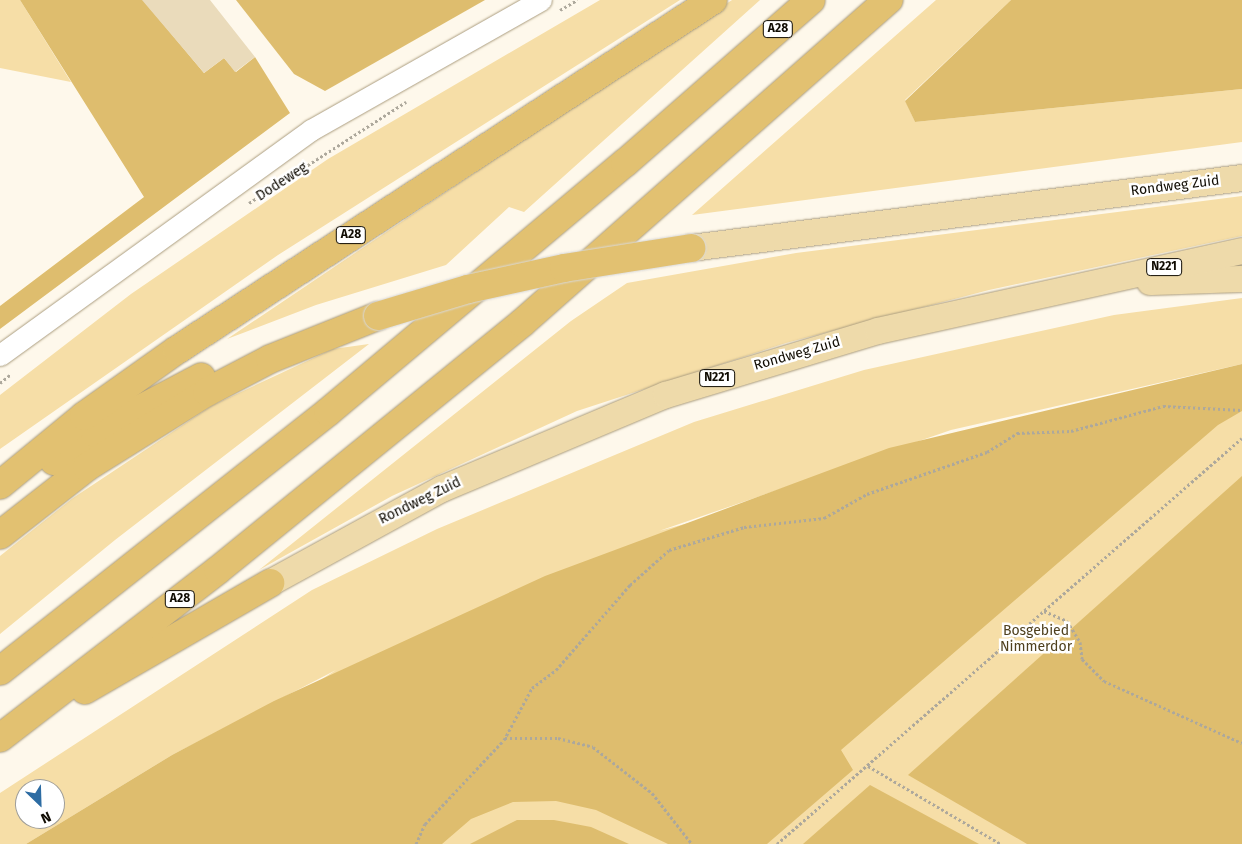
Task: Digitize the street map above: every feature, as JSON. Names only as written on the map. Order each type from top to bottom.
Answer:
[{"type":"highway","name":"A28","points":[[0,485],[84,416],[185,344],[713,0]]},
{"type":"highway","name":"A28","points":[[0,671],[328,412],[625,163],[811,0]]},
{"type":"highway","name":"A28","points":[[3,736],[218,570],[514,330],[889,0]]},
{"type":"highway","points":[[0,535],[88,467],[208,392],[270,359],[378,316],[468,289],[564,268],[691,248]]},
{"type":"highway","points":[[0,496],[95,433],[242,357],[330,320],[378,316]]},
{"type":"highway","name":"A28","points":[[3,736],[270,583]]},
{"type":"main road","points":[[1190,184],[1242,171]]},
{"type":"main road","name":"Rondweg Zuid","points":[[691,248],[1242,178]]},
{"type":"main road","name":"Rondweg Zuid","points":[[270,583],[367,527],[491,466],[666,395],[878,331],[1086,283],[1242,251]]},
{"type":"main road","name":"N221","points":[[1086,283],[1242,279]]},
{"type":"street","name":"Dodeweg","points":[[0,355],[312,130],[546,7]]},
{"type":"path","points":[[546,7],[577,0]]},
{"type":"path","name":"Dodeweg","points":[[243,207],[409,100]]},
{"type":"path","points":[[0,383],[15,371]]},
{"type":"path","points":[[416,844],[425,824],[505,738],[532,688],[556,670],[630,584],[669,550],[744,527],[824,518],[867,494],[986,452],[1017,434],[1071,432],[1163,406],[1242,410]]},
{"type":"path","points":[[777,844],[1242,438]]},
{"type":"path","points":[[1044,612],[1067,620],[1080,642],[1082,659],[1104,681],[1242,743]]},
{"type":"path","points":[[505,738],[558,738],[593,747],[652,793],[692,844]]},
{"type":"path","points":[[868,766],[1001,844]]},
{"type":"green space","points":[[0,0],[20,0],[71,82],[0,68]]},
{"type":"green space","points":[[600,0],[680,0],[278,255],[0,449],[0,395],[131,294],[328,159]]},
{"type":"green space","points":[[732,0],[760,0],[524,212],[509,207],[446,265],[316,305],[227,339]]},
{"type":"green space","points":[[936,0],[1011,0],[905,100],[915,122],[1242,89],[1242,142],[692,215]]},
{"type":"green space","points":[[1242,196],[1242,236],[989,290],[786,343],[577,411],[392,496],[259,570],[571,321],[627,283],[796,253]]},
{"type":"green space","name":"Bosgebied Nimmerdor","points":[[1242,298],[1242,364],[951,430],[659,531],[1242,373],[1242,844],[68,844],[336,670],[172,755],[65,820],[65,779],[22,779],[312,590],[437,529],[694,422],[864,370],[1114,315]]},
{"type":"green space","points":[[369,344],[115,540],[0,634],[0,556],[73,498],[213,405],[333,349]]},
{"type":"green space","name":"Bosgebied Nimmerdor","points":[[15,783],[15,829],[51,829],[26,844],[0,844],[0,793]]},
{"type":"shaded area","points":[[20,0],[143,0],[204,73],[224,58],[236,72],[255,57],[290,113],[0,329],[0,306],[144,197]]},
{"type":"shaded area","points":[[236,0],[485,0],[325,91],[294,74]]},
{"type":"shaded area","points":[[1011,0],[1242,0],[1242,89],[915,122],[905,101]]},
{"type":"shaded area","name":"Bosgebied Nimmerdor","points":[[1242,364],[1242,411],[1218,425],[841,750],[853,770],[767,844],[668,844],[596,810],[556,801],[513,802],[471,819],[442,844],[26,844],[51,829],[65,829],[65,820],[172,755],[274,701],[545,576],[889,448]]},
{"type":"shaded area","points":[[1242,476],[1242,844],[1027,844],[908,775]]},
{"type":"shaded area","points":[[870,785],[979,844],[803,844]]},
{"type":"shaded area","points":[[517,820],[554,820],[591,827],[629,844],[470,844]]},
{"type":"building","points":[[142,0],[210,0],[255,57],[235,72],[224,58],[204,73]]}]
